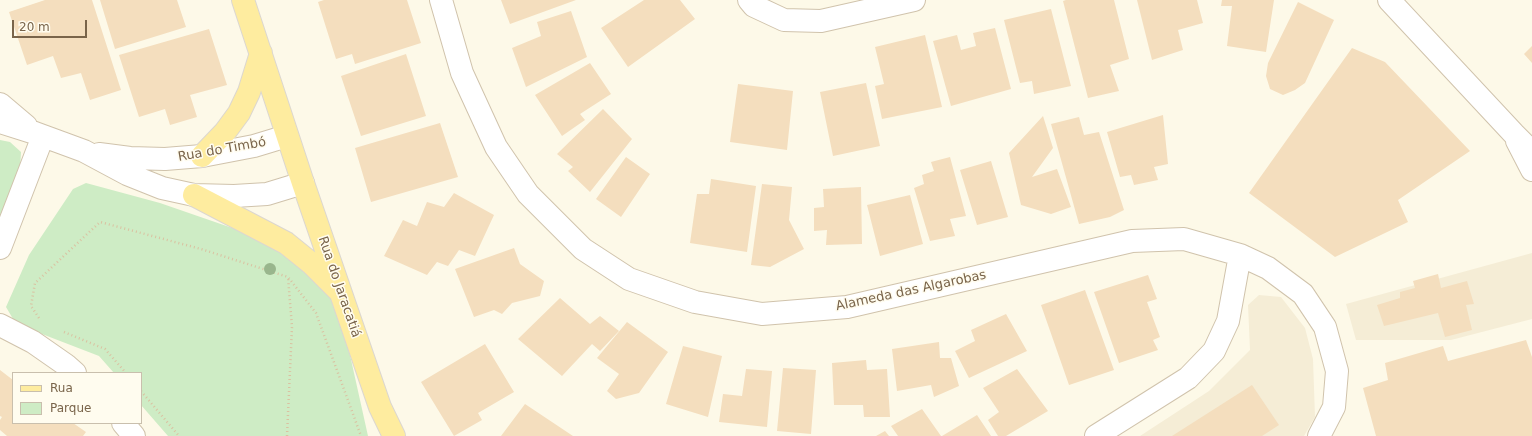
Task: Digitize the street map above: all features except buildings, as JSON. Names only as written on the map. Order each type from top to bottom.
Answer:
[{"type":"main road","name":"Rua do Jaracatiá","points":[[243,0],[262,52],[303,184],[380,407],[394,436]]},
{"type":"main road","points":[[202,156],[225,132],[239,113],[249,92],[262,52]]},
{"type":"main road","points":[[194,195],[286,243],[312,264],[342,295]]},
{"type":"street","name":"Alameda das Algarobas","points":[[441,0],[462,73],[496,147],[528,194],[583,249],[628,279],[695,302],[762,314],[847,307],[1132,241],[1184,239],[1240,255],[1268,268],[1303,294],[1325,327],[1337,372],[1334,406],[1319,436]]},
{"type":"street","points":[[749,0],[754,6],[784,20],[821,22],[914,0]]},
{"type":"street","points":[[1389,0],[1532,152]]},
{"type":"street","name":"Rua do Timbó","points":[[0,104],[39,134]]},
{"type":"street","name":"Rua do Timbó","points":[[0,122],[39,134],[84,151],[127,174],[162,188],[194,195],[234,196],[267,194],[303,184]]},
{"type":"street","points":[[0,248],[39,134]]},
{"type":"street","points":[[1514,134],[1532,170]]},
{"type":"street","name":"Rua do Timbó","points":[[84,151],[130,158],[165,159],[202,156],[254,146],[287,136]]},
{"type":"street","points":[[1096,436],[1188,378],[1214,351],[1228,321],[1240,255]]},
{"type":"street","points":[[0,325],[33,342],[74,372]]},
{"type":"street","points":[[124,424],[134,436]]},
{"type":"path","points":[[40,318],[31,306],[35,283],[100,222],[201,249],[288,277],[316,313],[361,436]]},
{"type":"path","points":[[286,243],[292,326],[287,436]]},
{"type":"path","points":[[58,330],[105,349],[125,372]]},
{"type":"path","points":[[142,392],[179,436]]},
{"type":"shaded area","points":[[1532,253],[1532,319],[1451,340],[1356,340],[1346,304]]},
{"type":"shaded area","points":[[1259,295],[1281,297],[1305,328],[1313,359],[1315,417],[1304,436],[1140,436],[1209,391],[1250,350],[1248,305]]},
{"type":"green space","points":[[0,140],[10,142],[21,152],[20,170],[0,218]]},
{"type":"green space","points":[[86,183],[160,203],[267,240],[327,286],[342,319],[368,436],[168,436],[142,406],[142,372],[113,372],[99,356],[16,324],[6,307],[29,255],[73,189]]}]
